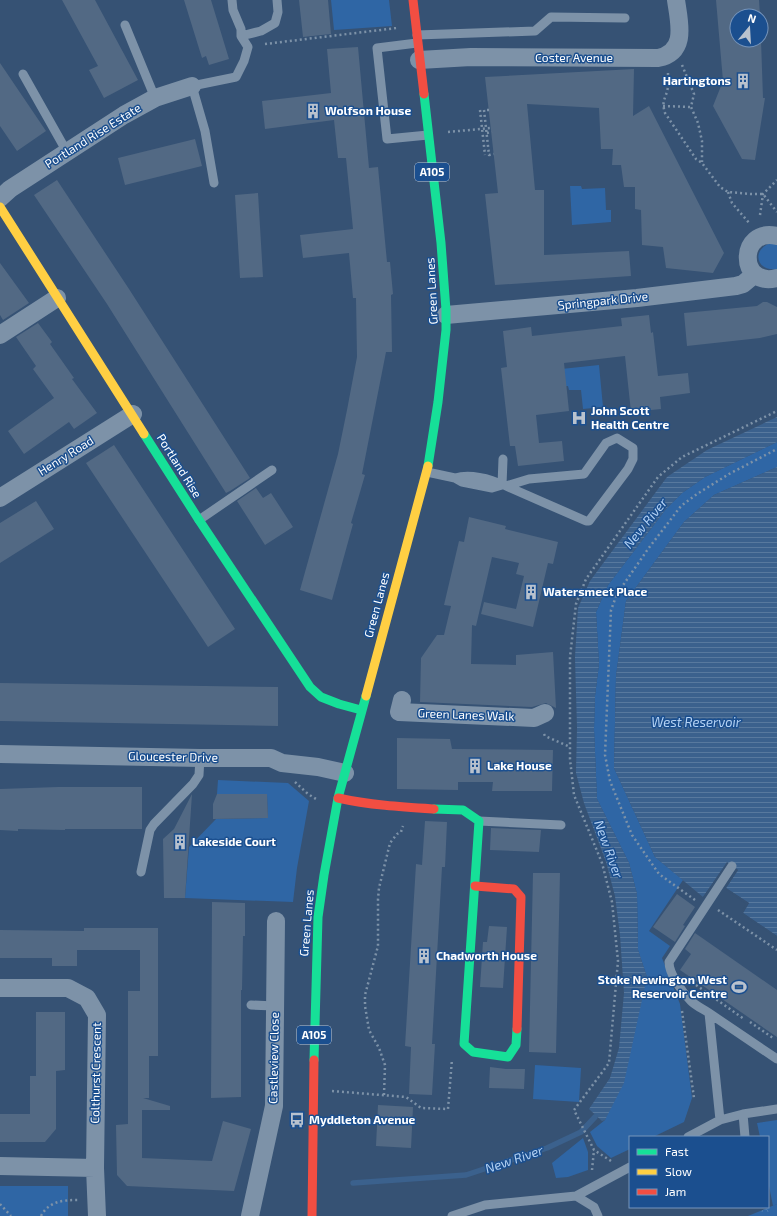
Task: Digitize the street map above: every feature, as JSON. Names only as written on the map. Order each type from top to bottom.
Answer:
[{"type":"street","name":"Green Lanes","points":[[312,1216],[312,1134],[318,917],[338,798],[344,773],[427,472],[438,402],[446,315],[441,243],[413,0]]},
{"type":"street","points":[[673,58],[674,50],[678,44],[680,36],[676,0]]},
{"type":"street","name":"Coster Avenue","points":[[418,46],[471,57],[673,58]]},
{"type":"street","name":"Portland Rise Estate","points":[[0,198],[10,189],[124,116],[155,98],[192,86]]},
{"type":"street","name":"Portland Rise","points":[[0,207],[199,520],[310,687],[321,697],[361,710]]},
{"type":"street","points":[[777,236],[770,234],[762,235],[751,245],[748,252],[749,267],[754,274],[767,278],[777,278]]},
{"type":"street","name":"Springpark Drive","points":[[446,315],[637,298],[736,286],[743,284],[754,274]]},
{"type":"street","points":[[0,335],[57,298]]},
{"type":"street","name":"Henry Road","points":[[0,498],[133,414]]},
{"type":"street","name":"Green Lanes Walk","points":[[402,700],[399,712],[540,715]]},
{"type":"street","name":"Gloucester Drive","points":[[0,754],[271,758],[282,763],[318,767],[344,773]]},
{"type":"street","points":[[338,798],[351,801],[404,807],[463,810],[479,822],[464,1044],[472,1052],[508,1057],[516,1045],[521,897],[514,889],[475,886]]},
{"type":"street","name":"Castleview Close","points":[[250,1216],[274,1106],[276,921]]},
{"type":"street","name":"Colthurst Crescent","points":[[0,988],[68,988],[87,998],[97,1015],[95,1168],[97,1208]]},
{"type":"street","points":[[0,1166],[95,1168]]},
{"type":"lane","points":[[214,183],[205,131],[192,86],[236,77],[244,61],[248,47],[241,36],[241,29],[233,10],[232,0]]},
{"type":"lane","points":[[241,36],[261,31],[275,23],[278,12],[277,0]]},
{"type":"lane","points":[[428,135],[387,139],[377,48],[418,46],[535,31],[551,17],[625,18]]},
{"type":"lane","points":[[125,26],[155,98]]},
{"type":"lane","points":[[23,74],[67,152]]},
{"type":"lane","points":[[617,438],[633,448],[633,459],[628,469],[589,520],[586,521],[506,486],[529,479],[565,476],[584,474],[606,443],[617,438]]},
{"type":"lane","points":[[427,472],[455,478],[462,482],[492,488],[502,485],[502,459]]},
{"type":"lane","points":[[199,520],[272,470]]},
{"type":"lane","points":[[141,872],[150,830],[154,824],[194,784],[199,776],[200,758]]},
{"type":"lane","points":[[479,822],[561,825]]},
{"type":"lane","points":[[732,866],[669,962],[669,966],[676,982],[691,1001],[777,1059]]},
{"type":"lane","points":[[251,1005],[275,1006]]},
{"type":"lane","points":[[709,1013],[720,1120]]},
{"type":"lane","points":[[690,1136],[720,1120],[743,1114],[777,1109]]},
{"type":"lane","points":[[743,1114],[744,1136]]},
{"type":"lane","points":[[452,1216],[485,1205],[576,1196],[629,1169]]},
{"type":"lane","points":[[576,1196],[594,1207],[598,1216]]},
{"type":"path","points":[[248,47],[398,28]]},
{"type":"path","points":[[673,58],[668,87],[664,96],[663,106],[665,114],[696,159],[702,162],[720,187],[728,192],[737,194],[763,194]]},
{"type":"path","points":[[673,58],[694,94],[691,107],[698,123],[702,141],[702,162]]},
{"type":"path","points":[[663,106],[691,107]]},
{"type":"path","points":[[480,110],[484,156]]},
{"type":"path","points":[[489,110],[484,110],[486,129],[489,155],[494,154]]},
{"type":"path","points":[[446,133],[491,128]]},
{"type":"path","points":[[487,133],[492,132]]},
{"type":"path","points":[[760,215],[763,194],[777,180]]},
{"type":"path","points":[[728,192],[732,203],[751,227]]},
{"type":"path","points":[[763,194],[777,212]]},
{"type":"path","points":[[612,1161],[594,1150],[574,1110],[609,1063],[618,961],[612,902],[602,863],[574,795],[570,759],[570,657],[576,604],[586,579],[658,477],[682,457],[777,411]]},
{"type":"path","points":[[777,449],[728,474],[681,506],[643,555],[617,594],[611,610],[605,755],[610,781],[632,834],[659,874],[777,950]]},
{"type":"path","points":[[540,715],[545,736],[570,747]]},
{"type":"path","points":[[292,779],[308,794],[316,799]]},
{"type":"path","points":[[384,1095],[385,1065],[379,1048],[369,1030],[364,1006],[365,995],[378,946],[378,899],[380,888],[390,844],[403,828],[404,807]]},
{"type":"path","points":[[693,983],[766,1031],[777,1041]]},
{"type":"path","points":[[681,1004],[694,1098]]},
{"type":"path","points":[[331,1091],[406,1097],[421,1108],[448,1109],[452,1058]]},
{"type":"path","points":[[592,1170],[594,1150]]},
{"type":"path","points":[[42,1216],[44,1211],[51,1204],[60,1201],[68,1200],[97,1208]]},
{"type":"path","points":[[0,1204],[11,1216]]},
{"type":"green space","points":[[331,0],[389,0],[392,26],[334,30]]},
{"type":"green space","points":[[570,186],[581,186],[582,189],[605,188],[606,210],[611,210],[611,222],[572,225]]},
{"type":"green space","points":[[771,243],[777,245],[777,269],[764,267],[759,259],[761,250]]},
{"type":"green space","points":[[599,365],[603,407],[583,409],[581,390],[569,390],[568,386],[535,389],[533,372]]},
{"type":"green space","points":[[777,442],[777,467],[714,495],[684,522],[626,601],[616,676],[614,768],[655,857],[683,880],[649,931],[670,946],[662,958],[680,1004],[692,1098],[684,1122],[655,1136],[629,1136],[629,1149],[611,1158],[597,1146],[590,1132],[605,1120],[647,977],[638,950],[637,894],[629,863],[597,799],[594,729],[595,696],[599,664],[596,612],[608,585],[666,509],[682,493],[705,477]]},
{"type":"green space","points":[[218,780],[288,783],[309,801],[297,868],[293,902],[185,898],[189,847],[216,819],[268,818],[267,795],[217,794]]},
{"type":"green space","points":[[535,1065],[581,1068],[579,1102],[533,1099]]},
{"type":"green space","points":[[777,1120],[777,1204],[773,1206],[769,1186],[769,1136],[760,1136],[757,1123]]},
{"type":"green space","points":[[583,1138],[588,1152],[588,1170],[568,1177],[556,1178],[552,1163]]},
{"type":"green space","points":[[0,1186],[68,1186],[68,1216],[0,1216]]},
{"type":"green space","points":[[777,1204],[777,1216],[748,1216],[769,1208]]},
{"type":"water","points":[[777,417],[777,442],[705,477],[682,493],[666,509],[608,585],[596,612],[599,664],[595,696],[594,729],[597,799],[629,863],[637,894],[638,950],[647,977],[624,1083],[605,1120],[602,1121],[589,1109],[610,1078],[619,1048],[624,993],[620,935],[615,896],[606,862],[584,803],[576,773],[577,728],[575,657],[578,608],[590,581],[667,477],[707,450]]},
{"type":"water","name":"West Reservoir","points":[[777,467],[777,936],[743,913],[749,903],[726,888],[738,870],[727,863],[703,897],[655,857],[614,768],[616,676],[626,601],[684,522],[714,495]]},
{"type":"pier","points":[[727,862],[738,870],[726,888],[749,903],[743,913],[777,936],[777,938],[741,914],[746,904],[724,888],[735,871],[727,865],[705,898],[703,897]]},
{"type":"building","points":[[62,0],[95,0],[138,80],[104,98],[89,70],[98,66]]},
{"type":"building","points":[[184,0],[211,0],[229,59],[209,65],[206,56],[202,58]]},
{"type":"building","points":[[299,0],[328,0],[331,34],[303,37]]},
{"type":"building","name":"Hartingtons","points":[[716,0],[759,0],[760,8],[729,8],[729,48],[761,48],[763,98],[765,98],[755,160],[742,159],[713,106],[723,81]]},
{"type":"building","points":[[358,47],[369,168],[378,167],[387,262],[390,262],[393,294],[391,295],[392,352],[386,352],[362,474],[365,475],[351,523],[353,524],[332,600],[300,590],[338,454],[347,410],[357,357],[356,298],[353,298],[349,253],[303,258],[300,235],[353,229],[346,158],[338,158],[334,120],[265,129],[262,101],[331,93],[327,49]]},
{"type":"building","points":[[0,63],[46,131],[17,151],[0,126]]},
{"type":"building","points":[[634,69],[633,116],[649,106],[724,253],[713,273],[666,268],[663,247],[642,245],[641,210],[635,209],[635,187],[624,187],[621,165],[612,165],[613,149],[601,149],[599,108],[527,104],[535,190],[544,190],[544,255],[629,251],[631,276],[495,285],[485,194],[498,193],[485,77]]},
{"type":"building","points":[[195,139],[202,166],[125,185],[118,158]]},
{"type":"building","points":[[57,180],[250,478],[230,491],[226,493],[107,304],[34,195]]},
{"type":"building","points":[[258,193],[263,277],[240,278],[235,195]]},
{"type":"building","points":[[0,263],[29,303],[3,320],[0,315]]},
{"type":"building","points":[[763,302],[767,302],[777,307],[777,334],[760,338],[687,346],[684,313],[757,306]]},
{"type":"building","points":[[649,315],[651,333],[653,332],[658,376],[688,373],[690,393],[660,397],[661,409],[631,412],[625,356],[564,363],[569,411],[536,415],[539,443],[562,441],[564,461],[518,466],[515,446],[510,446],[501,368],[507,367],[503,331],[531,327],[532,336],[622,326],[621,318]]},
{"type":"building","points":[[38,323],[52,342],[50,344],[74,378],[72,379],[97,413],[74,429],[69,422],[24,454],[8,431],[54,398],[33,369],[36,366],[16,337]]},
{"type":"building","points":[[114,445],[235,629],[208,647],[86,463]]},
{"type":"building","points":[[256,488],[263,498],[271,493],[293,527],[265,545],[237,501]]},
{"type":"building","points":[[36,501],[54,529],[0,563],[0,523]]},
{"type":"building","points":[[469,517],[506,526],[505,529],[558,542],[553,564],[548,563],[533,627],[481,614],[484,602],[516,609],[524,576],[516,574],[519,563],[492,557],[476,626],[472,625],[471,664],[516,665],[516,655],[553,652],[556,708],[546,703],[532,707],[420,702],[421,658],[437,635],[444,635],[451,606],[444,605],[459,541],[464,542]]},
{"type":"building","points":[[0,683],[278,687],[278,726],[0,721]]},
{"type":"building","name":"Lake House","points":[[397,738],[450,739],[452,749],[553,750],[552,791],[492,791],[493,782],[458,782],[458,790],[397,789]]},
{"type":"building","points":[[142,787],[142,829],[0,830],[0,789]]},
{"type":"building","points":[[192,794],[185,898],[164,898],[163,839],[174,829]]},
{"type":"building","points":[[217,794],[267,794],[268,818],[213,819],[213,804]]},
{"type":"building","name":"Chadworth House","points":[[425,821],[447,822],[445,867],[442,867],[432,1044],[435,1044],[432,1095],[409,1094],[411,1047],[405,1046],[416,864],[422,865]]},
{"type":"building","points":[[491,828],[541,830],[539,852],[490,850]]},
{"type":"building","points":[[533,873],[560,873],[556,1053],[529,1052]]},
{"type":"building","points":[[677,894],[695,907],[683,925],[685,926],[675,942],[653,927]]},
{"type":"building","points":[[212,902],[245,903],[245,936],[243,936],[241,990],[241,1097],[211,1098]]},
{"type":"building","points":[[489,926],[507,927],[503,988],[480,987],[483,942],[487,942]]},
{"type":"building","points":[[84,928],[158,928],[158,1056],[149,1056],[149,1098],[143,1098],[170,1106],[170,1110],[142,1110],[142,1158],[212,1161],[223,1121],[251,1129],[234,1191],[127,1186],[117,1175],[116,1125],[128,1124],[128,991],[140,991],[140,950],[77,950],[77,966],[52,966],[52,958],[0,958],[0,930],[84,931]]},
{"type":"building","name":"Stoke Newington West Reservoir Centre","points":[[695,933],[777,990],[777,1037],[680,970],[691,954],[685,949]]},
{"type":"building","points":[[36,1012],[65,1012],[65,1070],[56,1071],[56,1129],[45,1142],[0,1142],[0,1114],[30,1114],[30,1076],[36,1076]]},
{"type":"building","points":[[490,1067],[525,1069],[524,1089],[489,1088]]},
{"type":"building","points":[[378,1105],[413,1107],[411,1148],[376,1146]]},
{"type":"waterway","name":"New River","points":[[353,1183],[466,1175],[547,1148],[581,1132],[595,1117]]},
{"type":"traffic: fast","points":[[424,94],[441,243],[446,310],[446,330],[438,402],[428,466]]},
{"type":"traffic: fast","points":[[144,434],[310,687],[321,697],[361,710]]},
{"type":"traffic: fast","points":[[314,1060],[318,917],[338,798],[366,696]]},
{"type":"traffic: fast","points":[[434,809],[463,810],[479,821],[464,1044],[473,1052],[508,1057],[516,1045],[517,1029]]},
{"type":"traffic: slow","points":[[0,207],[144,434]]},
{"type":"traffic: slow","points":[[366,696],[428,466]]},
{"type":"traffic: jam","points":[[413,0],[424,94]]},
{"type":"traffic: jam","points":[[338,798],[374,804],[434,809]]},
{"type":"traffic: jam","points":[[475,886],[514,889],[521,897],[517,1029]]},
{"type":"traffic: jam","points":[[312,1216],[314,1060]]},
{"type":"place","name":"Hartingtons","points":[[743,81]]},
{"type":"place","name":"Wolfson House","points":[[313,111]]},
{"type":"place","name":"John Scott Health Centre","points":[[579,418]]},
{"type":"place","name":"Watersmeet Place","points":[[531,592]]},
{"type":"place","name":"Lake House","points":[[475,766]]},
{"type":"place","name":"Lakeside Court","points":[[180,842]]},
{"type":"place","name":"Chadworth House","points":[[424,956]]},
{"type":"place","name":"Stoke Newington West Reservoir Centre","points":[[739,987]]},
{"type":"place","name":"Myddleton Avenue","points":[[297,1120]]}]
